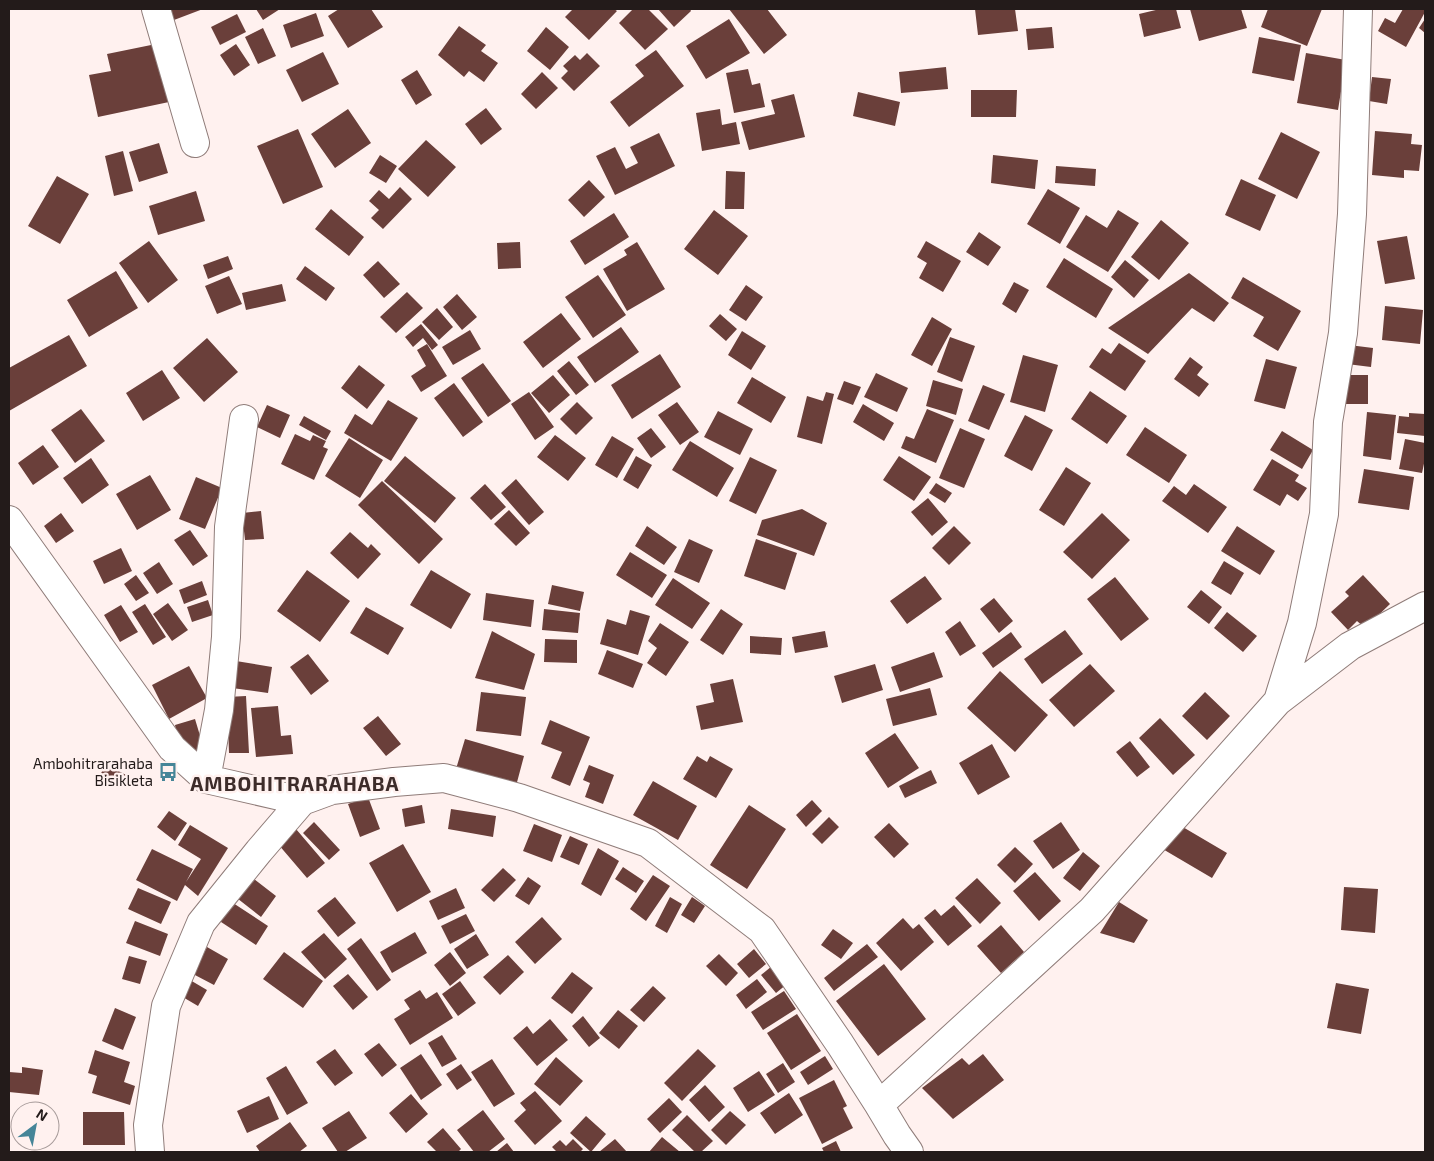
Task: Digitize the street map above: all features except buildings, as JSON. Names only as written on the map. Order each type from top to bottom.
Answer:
[{"type":"street","points":[[156,9],[195,143]]},
{"type":"street","points":[[1278,701],[1302,623],[1324,514],[1328,422],[1343,333],[1352,214],[1358,9]]},
{"type":"street","points":[[206,779],[219,710],[226,637],[230,527],[244,419]]},
{"type":"street","points":[[9,520],[172,748],[206,779],[302,801]]},
{"type":"street","points":[[879,1105],[1092,910],[1278,701],[1350,646],[1425,606]]},
{"type":"street","points":[[150,1152],[148,1125],[166,1006],[201,923],[302,801],[332,790],[444,778],[519,798],[648,843],[762,930],[909,1152]]},
{"type":"place","name":"Ambohitrarahaba Bisikleta","points":[[168,772]]},
{"type":"district","name":"AMBOHITRARAHABA","points":[[295,783]]}]
